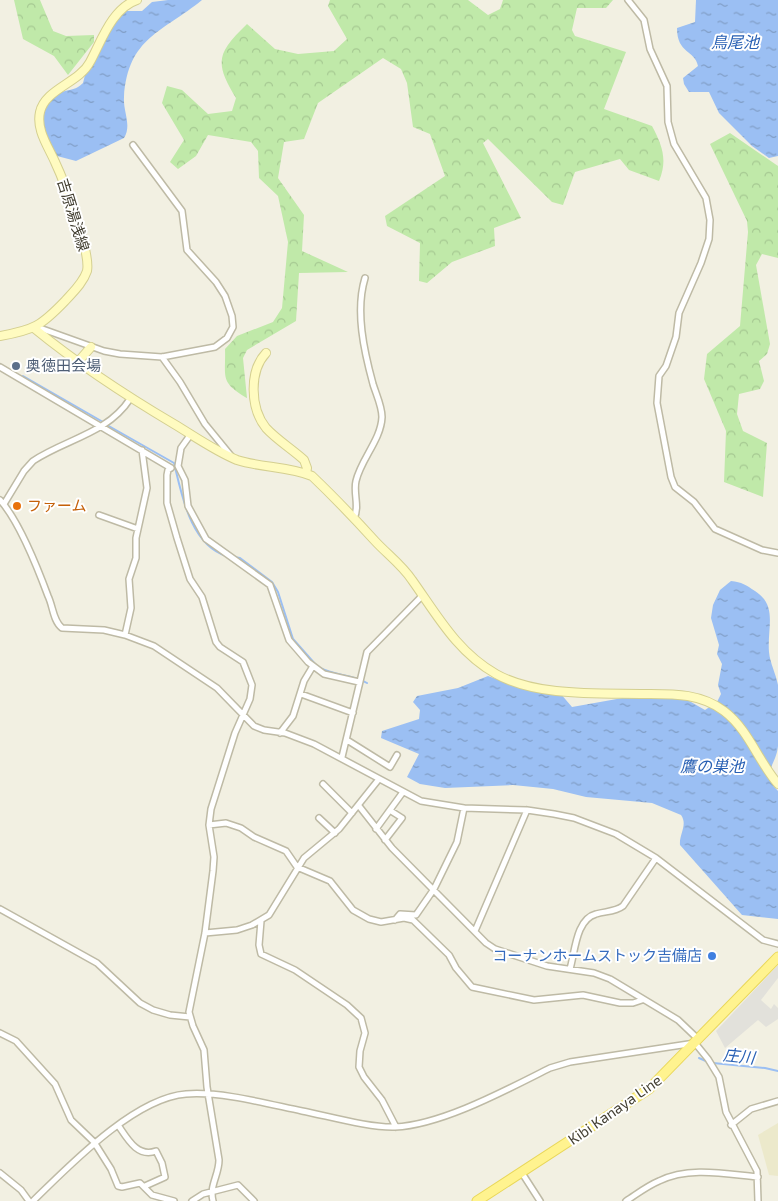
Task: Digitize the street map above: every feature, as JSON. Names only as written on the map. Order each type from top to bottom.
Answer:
[{"type":"main road","name":"Kibi Kanaya Line","points":[[478,1201],[643,1094],[664,1076],[778,957]]},
{"type":"street","name":"吉原湯浅線","points":[[36,328],[76,289],[88,268],[67,186],[39,128],[40,112],[45,101],[76,79],[88,66],[119,11],[137,0]]},
{"type":"street","points":[[628,0],[644,20],[650,49],[667,86],[668,122],[674,144],[706,198],[710,220],[709,239],[701,263],[679,313],[676,337],[666,366],[659,376],[658,403],[671,477],[675,487],[694,502],[715,529],[762,550],[778,553]]},
{"type":"street","points":[[0,336],[36,328],[112,353],[162,357],[215,347],[222,343],[231,332],[232,316],[222,289],[187,250],[182,211],[133,145]]},
{"type":"street","points":[[354,518],[357,512],[355,485],[359,469],[379,430],[382,417],[373,382],[360,310],[360,295],[365,278]]},
{"type":"street","points":[[36,328],[78,363],[130,399],[233,458],[252,464],[297,470],[321,485],[411,579],[461,648],[479,664],[515,682],[540,690],[670,693],[694,696],[711,703],[725,712],[738,725],[776,781]]},
{"type":"street","points":[[78,363],[91,347]]},
{"type":"street","points":[[266,353],[259,361],[254,373],[259,415],[268,429],[304,460],[307,468],[306,474]]},
{"type":"street","points":[[162,357],[205,424],[233,458]]},
{"type":"street","points":[[0,366],[171,468]]},
{"type":"street","points":[[130,399],[118,415],[102,426],[32,461],[2,502],[48,596],[58,625],[64,629],[104,630],[125,635],[154,646],[217,688],[244,717],[264,730],[280,732],[314,744],[421,801],[464,808],[527,810],[574,818],[616,834],[656,858],[763,940],[778,944]]},
{"type":"street","points":[[191,434],[181,448],[178,466],[185,480],[188,506],[199,530],[206,539],[270,585],[288,640],[312,666],[330,676],[359,682]]},
{"type":"street","points":[[125,635],[131,608],[128,583],[136,554],[138,529],[147,488],[142,450]]},
{"type":"street","points":[[178,466],[168,470],[167,504],[190,579],[202,597],[216,642],[220,647],[243,662],[252,685],[244,717],[218,782],[209,825],[214,857],[205,933],[190,1017],[204,1050],[208,1095],[219,1166],[211,1192],[213,1201]]},
{"type":"street","points":[[99,515],[138,529]]},
{"type":"street","points":[[342,758],[348,740],[366,652],[422,596]]},
{"type":"street","points":[[280,732],[293,716],[305,678],[312,666]]},
{"type":"street","points":[[301,694],[353,713]]},
{"type":"street","points":[[348,740],[390,767],[396,755]]},
{"type":"street","points":[[205,933],[237,930],[261,920],[277,904],[304,858],[335,833],[359,806],[379,778]]},
{"type":"street","points":[[323,784],[352,813]]},
{"type":"street","points":[[376,829],[391,811],[403,792]]},
{"type":"street","points":[[359,806],[385,840],[495,949],[547,966],[594,973],[610,979],[678,1020],[697,1042],[718,1078],[731,1125],[754,1164],[758,1177],[758,1201]]},
{"type":"street","points":[[395,920],[400,914],[416,915],[434,890],[457,842],[464,808]]},
{"type":"street","points":[[475,931],[527,810]]},
{"type":"street","points":[[385,840],[402,818],[391,811]]},
{"type":"street","points":[[319,818],[335,833]]},
{"type":"street","points":[[209,825],[226,823],[241,828],[254,837],[286,850],[297,867],[330,881],[359,914],[378,922],[406,918],[412,920],[449,955],[456,968],[472,987],[534,1000],[583,995],[620,1003],[633,1003],[642,1000]]},
{"type":"street","points":[[570,969],[580,928],[584,920],[595,914],[618,910],[623,906],[656,858]]},
{"type":"street","points":[[0,909],[97,963],[140,1003],[153,1010],[170,1015],[190,1017]]},
{"type":"street","points":[[261,920],[259,945],[261,954],[295,970],[347,1005],[362,1018],[365,1033],[360,1052],[360,1067],[364,1077],[382,1100],[396,1127]]},
{"type":"street","points":[[0,1033],[16,1041],[55,1084],[71,1120],[94,1142],[111,1169],[118,1186],[122,1188],[137,1183],[145,1186],[152,1195],[174,1201]]},
{"type":"street","points":[[33,1201],[94,1142],[135,1114],[170,1098],[186,1094],[208,1095],[396,1127],[429,1121],[550,1068],[570,1062],[697,1042]]},
{"type":"street","points":[[731,1125],[750,1109],[778,1101]]},
{"type":"street","points":[[118,1126],[135,1148],[147,1153],[156,1151],[162,1162],[165,1176],[145,1186]]},
{"type":"street","points":[[626,1201],[660,1180],[676,1174],[694,1172],[758,1177]]},
{"type":"street","points":[[0,1173],[20,1190],[29,1201]]},
{"type":"street","points":[[522,1173],[540,1201]]},
{"type":"street","points":[[192,1201],[199,1195],[238,1185],[254,1201]]},
{"type":"shaded area","points":[[778,965],[778,978],[761,1000],[771,1009],[774,1004],[778,1008],[778,1019],[766,1027],[758,1020],[725,1048],[716,1031]]},
{"type":"shaded area","points":[[778,1123],[778,1176],[769,1175],[758,1135]]},
{"type":"green space","points":[[14,0],[40,0],[53,31],[66,36],[94,35],[94,42],[68,75],[54,56],[23,39]]},
{"type":"green space","points":[[330,0],[468,0],[488,15],[500,9],[503,0],[613,0],[606,8],[577,8],[572,30],[575,36],[626,52],[604,109],[652,126],[663,153],[662,173],[659,181],[629,170],[620,159],[575,172],[563,205],[552,202],[488,139],[483,143],[521,218],[494,228],[495,246],[452,262],[427,283],[419,281],[420,243],[387,226],[385,216],[445,176],[430,134],[413,127],[407,83],[401,69],[383,58],[318,103],[304,139],[284,142],[278,178],[304,215],[302,251],[348,272],[299,273],[296,321],[247,350],[243,358],[247,398],[228,383],[225,373],[225,349],[237,336],[273,322],[282,308],[288,242],[278,196],[259,178],[258,151],[251,142],[208,135],[196,156],[178,169],[170,162],[184,140],[162,103],[167,86],[182,90],[208,114],[232,111],[236,98],[224,75],[222,58],[230,43],[247,24],[275,49],[298,54],[334,51],[347,39],[328,6]]},
{"type":"green space","points":[[730,133],[778,166],[778,258],[762,254],[756,265],[770,344],[767,354],[759,361],[764,381],[760,389],[739,394],[737,414],[743,431],[767,443],[763,497],[724,482],[726,431],[704,379],[707,354],[740,326],[748,232],[747,221],[710,144]]},
{"type":"water","points":[[202,0],[150,38],[140,48],[132,61],[124,97],[127,128],[124,138],[76,161],[57,156],[40,123],[50,101],[62,92],[76,88],[83,83],[85,75],[113,23],[123,11],[142,11],[152,2]]},
{"type":"water","name":"鳥尾池","points":[[696,0],[778,0],[778,156],[769,158],[752,146],[719,113],[709,92],[689,92],[684,84],[683,78],[698,66],[693,57],[680,43],[677,28],[695,22]]},
{"type":"water","name":"鷹の巣池","points":[[731,581],[744,584],[755,591],[767,603],[769,610],[769,652],[778,685],[778,746],[770,769],[770,778],[778,791],[778,919],[742,915],[680,845],[684,822],[681,815],[652,803],[586,797],[553,789],[513,785],[445,788],[420,784],[407,777],[419,754],[381,738],[382,731],[419,719],[420,710],[413,702],[417,696],[458,688],[488,676],[527,690],[560,693],[572,707],[628,697],[684,698],[705,710],[717,702],[721,694],[718,685],[722,664],[717,654],[719,645],[711,618],[713,605],[720,590]]},
{"type":"waterway","points":[[23,376],[103,422]]},
{"type":"waterway","points":[[107,425],[174,463],[184,503],[196,530],[214,550],[226,556]]},
{"type":"waterway","points":[[234,557],[240,558],[272,582],[278,592],[293,639],[316,665]]},
{"type":"waterway","points":[[320,668],[367,683]]},
{"type":"waterway","name":"庄川","points":[[699,1058],[708,1062]]},
{"type":"waterway","name":"庄川","points":[[713,1063],[778,1071]]},
{"type":"place","name":"奥徳田会場","points":[[16,366]]},
{"type":"place","name":"ファーム","points":[[17,506]]},
{"type":"place","name":"コーナンホームストック吉備店","points":[[712,956]]}]
